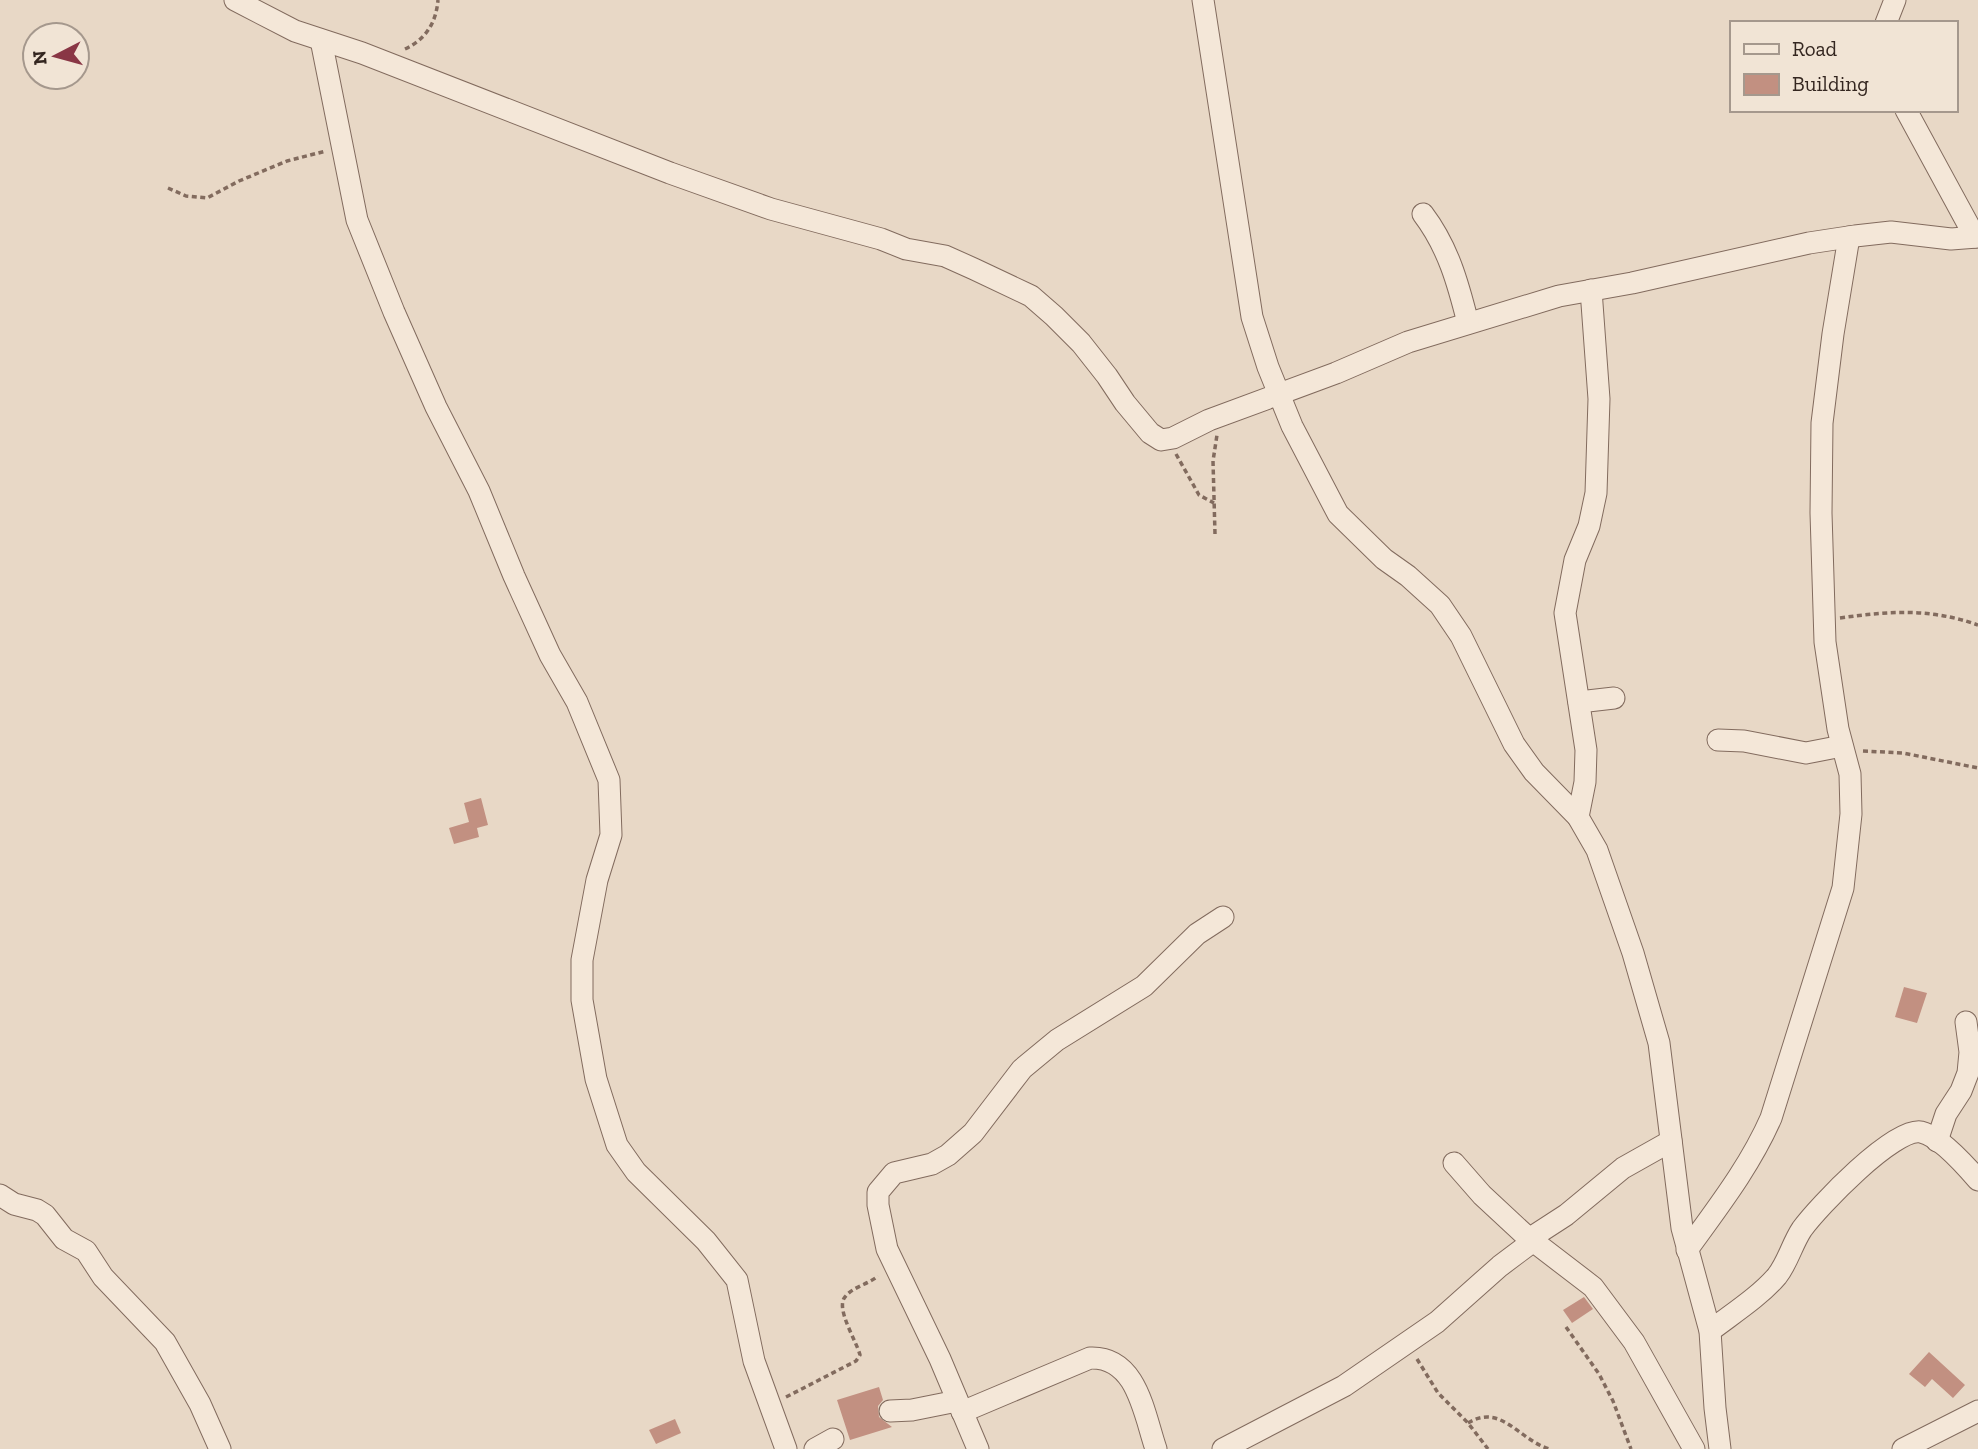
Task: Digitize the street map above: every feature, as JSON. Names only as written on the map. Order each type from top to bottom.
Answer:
[{"type":"street","points":[[235,0],[296,31],[376,59],[682,177],[807,220],[881,239],[906,249],[945,256],[1006,284],[1031,296],[1063,325],[1090,354],[1142,424],[1159,439],[1172,438],[1224,414],[1336,373],[1408,342],[1559,296],[1632,284],[1809,243],[1849,237],[1891,232],[1942,238],[1977,237],[1907,112]]},
{"type":"street","points":[[1203,0],[1252,317],[1279,394],[1303,450],[1338,514],[1374,550],[1440,605],[1461,636],[1514,744],[1534,772],[1578,817],[1597,850],[1633,953],[1659,1043],[1682,1228],[1710,1331],[1720,1449]]},
{"type":"street","points":[[1887,21],[1895,0]]},
{"type":"street","points":[[321,40],[357,220],[436,407],[480,491],[514,576],[550,655],[577,702],[609,780],[611,835],[597,880],[582,960],[582,1000],[596,1079],[617,1145],[636,1172],[706,1241],[737,1280],[754,1361],[786,1449]]},
{"type":"street","points":[[1423,214],[1435,230],[1454,271],[1468,323]]},
{"type":"street","points":[[1687,1250],[1761,1142],[1771,1118],[1843,888],[1851,814],[1850,774],[1830,684],[1824,620],[1821,513],[1822,423],[1849,237]]},
{"type":"street","points":[[1578,817],[1585,782],[1586,750],[1565,613],[1575,560],[1589,526],[1596,493],[1599,399],[1591,290]]},
{"type":"street","points":[[1579,702],[1614,698]]},
{"type":"street","points":[[1718,740],[1744,741],[1806,753],[1843,748]]},
{"type":"street","points":[[978,1449],[940,1359],[888,1252],[878,1205],[878,1192],[894,1173],[932,1164],[948,1155],[973,1133],[1022,1069],[1057,1040],[1144,986],[1197,934],[1223,917]]},
{"type":"street","points":[[1937,1141],[1946,1114],[1961,1091],[1968,1073],[1970,1052],[1966,1022]]},
{"type":"street","points":[[1710,1331],[1777,1276],[1803,1228],[1830,1197],[1874,1155],[1895,1140],[1912,1132],[1921,1132],[1937,1141],[1978,1180]]},
{"type":"street","points":[[1223,1449],[1345,1387],[1446,1314],[1531,1240],[1623,1168],[1671,1141]]},
{"type":"street","points":[[1454,1163],[1482,1195],[1531,1240],[1593,1287],[1634,1342],[1694,1449]]},
{"type":"street","points":[[0,1195],[14,1204],[45,1215],[64,1239],[86,1251],[103,1277],[165,1342],[200,1404],[219,1449]]},
{"type":"street","points":[[890,1411],[960,1407],[1090,1358],[1100,1357],[1115,1361],[1125,1371],[1137,1391],[1156,1449]]},
{"type":"street","points":[[1903,1449],[1978,1411]]},
{"type":"path","points":[[376,59],[408,48],[423,39],[431,27],[438,0]]},
{"type":"path","points":[[168,188],[186,196],[207,198],[287,161],[341,145]]},
{"type":"path","points":[[1214,534],[1213,453],[1224,414]]},
{"type":"path","points":[[1159,439],[1181,460],[1199,495],[1214,503]]},
{"type":"path","points":[[1824,620],[1918,611],[1978,625]]},
{"type":"path","points":[[1843,748],[1903,753],[1978,768]]},
{"type":"path","points":[[773,1415],[785,1398],[856,1361],[860,1355],[858,1345],[845,1321],[842,1302],[845,1296],[879,1276],[888,1252]]},
{"type":"path","points":[[1566,1327],[1599,1374],[1613,1401],[1631,1449]]},
{"type":"path","points":[[1406,1343],[1438,1393],[1468,1423],[1488,1449]]},
{"type":"path","points":[[1468,1423],[1484,1415],[1494,1416],[1537,1445],[1549,1449]]},
{"type":"building","points":[[481,798],[488,825],[477,828],[479,837],[454,844],[449,828],[469,822],[464,803]]},
{"type":"building","points":[[1904,987],[1927,993],[1917,1023],[1895,1017]]},
{"type":"building","points":[[1584,1297],[1593,1309],[1572,1323],[1563,1310]]},
{"type":"building","points":[[1929,1352],[1965,1385],[1953,1398],[1932,1379],[1925,1387],[1909,1374]]},
{"type":"building","points":[[879,1387],[883,1400],[878,1406],[879,1417],[892,1427],[850,1440],[837,1400]]},
{"type":"building","points":[[675,1419],[681,1433],[656,1444],[649,1430]]}]
